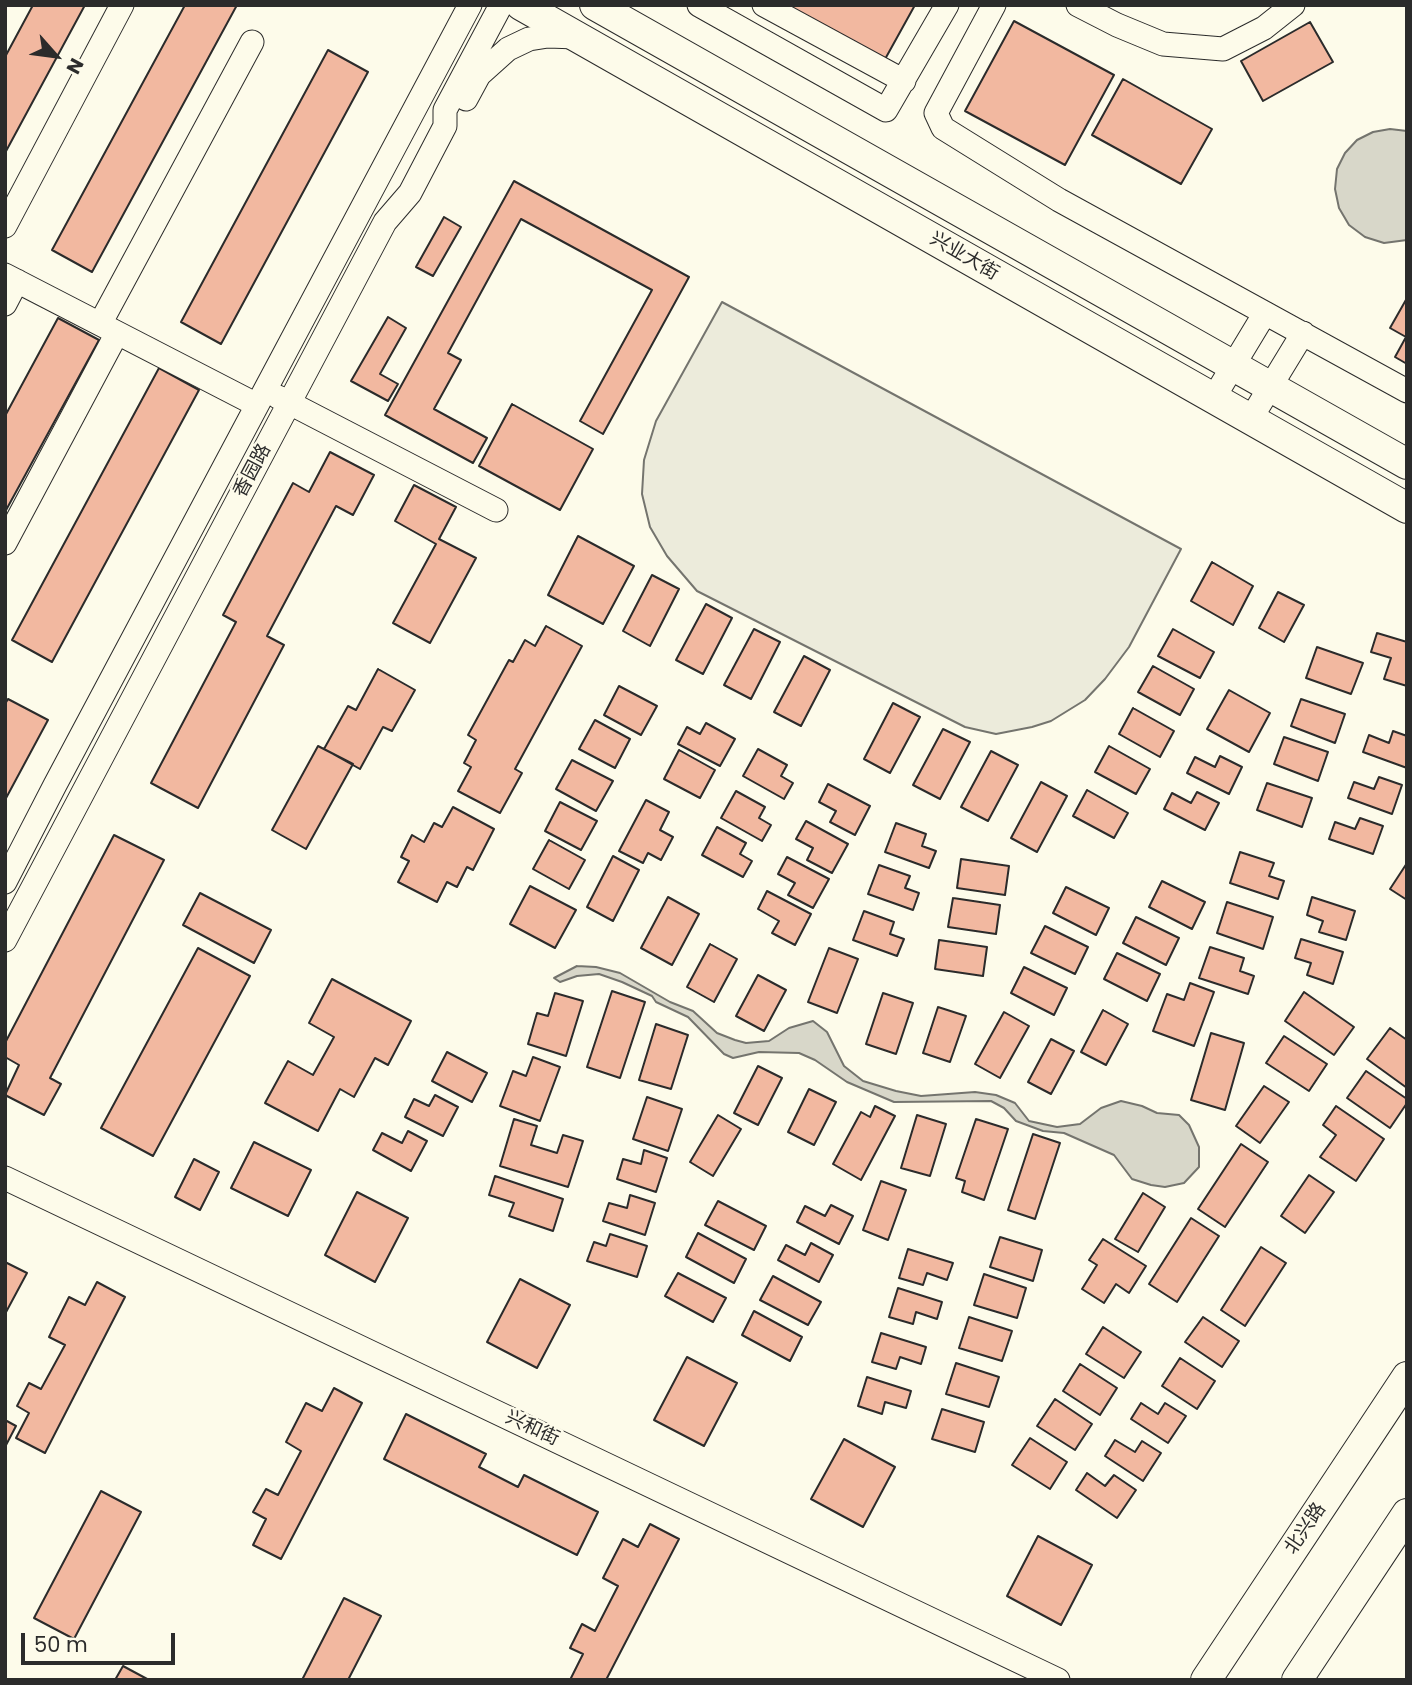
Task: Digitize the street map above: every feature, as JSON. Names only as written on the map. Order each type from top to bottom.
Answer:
[{"type":"main road","name":"兴业大街","points":[[521,5],[1407,509]]},
{"type":"main road","name":"兴业大街","points":[[595,5],[1407,464]]},
{"type":"main road","name":"北兴路","points":[[1206,1680],[1407,1377]]},
{"type":"main road","points":[[1297,1680],[1407,1514]]},
{"type":"street","points":[[5,226],[122,5]]},
{"type":"street","name":"香园路","points":[[5,882],[470,5]]},
{"type":"street","name":"香园路","points":[[5,940],[385,222],[410,193],[445,126],[445,110],[501,5]]},
{"type":"street","points":[[699,5],[886,110],[947,5]]},
{"type":"street","points":[[764,5],[904,80]]},
{"type":"street","points":[[994,5],[936,113],[943,128],[1059,200],[1407,391]]},
{"type":"street","points":[[1078,5],[1116,25],[1163,44],[1223,50],[1264,28],[1293,5]]},
{"type":"street","points":[[445,126],[458,115],[480,75],[508,48],[529,39],[548,36],[577,37]]},
{"type":"street","points":[[5,542],[252,42]]},
{"type":"street","points":[[5,304],[11,278],[109,329],[261,398],[289,403],[496,510]]},
{"type":"street","points":[[1213,399],[1265,313]]},
{"type":"street","points":[[1250,419],[1303,333]]},
{"type":"street","name":"兴和街","points":[[5,1178],[1058,1680]]},
{"type":"shaded area","points":[[1390,129],[1407,131],[1407,240],[1384,243],[1365,237],[1349,225],[1339,208],[1335,189],[1337,169],[1345,153],[1357,140],[1373,132]]},
{"type":"shaded area","points":[[722,302],[1181,549],[1129,647],[1085,700],[1051,721],[1032,727],[996,734],[965,727],[697,591],[667,556],[650,527],[642,494],[644,460],[656,421]]},
{"type":"shaded area","points":[[577,966],[620,973],[670,1002],[693,1011],[717,1033],[746,1043],[769,1041],[789,1028],[813,1021],[827,1032],[844,1066],[863,1081],[896,1091],[921,1096],[975,1092],[996,1095],[1015,1103],[1029,1121],[1057,1127],[1080,1124],[1101,1108],[1121,1101],[1157,1113],[1179,1115],[1189,1125],[1199,1147],[1199,1167],[1184,1183],[1165,1187],[1151,1185],[1132,1179],[1114,1155],[1064,1133],[1043,1131],[1016,1121],[1004,1108],[991,1101],[894,1102],[847,1082],[815,1060],[799,1053],[759,1052],[733,1058],[724,1054],[688,1017],[622,982],[599,974],[577,976],[560,982],[554,978]]},
{"type":"building","points":[[33,5],[85,5],[5,153],[5,57]]},
{"type":"building","points":[[185,5],[237,5],[92,272],[52,250]]},
{"type":"building","points":[[781,5],[915,5],[884,61]]},
{"type":"building","points":[[1014,21],[1114,75],[1065,165],[965,111]]},
{"type":"building","points":[[1310,22],[1333,62],[1263,101],[1241,61]]},
{"type":"building","points":[[328,50],[368,72],[221,344],[181,322]]},
{"type":"building","points":[[1123,79],[1212,129],[1181,184],[1092,135]]},
{"type":"building","points":[[514,181],[689,277],[603,434],[580,421],[652,290],[521,219],[448,353],[461,360],[434,409],[487,438],[473,463],[385,415]]},
{"type":"building","points":[[444,217],[461,227],[433,276],[416,267]]},
{"type":"building","points":[[1407,298],[1407,364],[1395,357],[1406,337],[1390,328]]},
{"type":"building","points":[[388,317],[406,328],[380,374],[398,384],[388,401],[351,381]]},
{"type":"building","points":[[58,318],[99,340],[5,512],[5,416]]},
{"type":"building","points":[[159,368],[199,390],[52,662],[12,640]]},
{"type":"building","points":[[512,404],[593,449],[560,510],[479,466]]},
{"type":"building","points":[[330,452],[374,475],[353,515],[336,506],[267,636],[284,645],[198,808],[151,783],[236,622],[223,615],[293,483],[309,492]]},
{"type":"building","points":[[414,485],[456,507],[439,539],[476,558],[430,643],[393,623],[436,544],[395,521]]},
{"type":"building","points":[[578,536],[634,566],[603,624],[548,595]]},
{"type":"building","points":[[1212,562],[1253,586],[1233,625],[1191,601]]},
{"type":"building","points":[[652,575],[679,589],[650,646],[623,631]]},
{"type":"building","points":[[1278,592],[1304,605],[1284,642],[1259,628]]},
{"type":"building","points":[[706,604],[732,618],[703,674],[676,660]]},
{"type":"building","points":[[546,626],[582,646],[515,769],[522,773],[500,813],[458,791],[471,767],[464,763],[476,740],[468,735],[509,660],[513,662],[525,640],[535,646]]},
{"type":"building","points":[[754,629],[780,642],[751,699],[724,685]]},
{"type":"building","points":[[1173,629],[1214,652],[1200,678],[1158,656]]},
{"type":"building","points":[[1377,633],[1407,642],[1407,686],[1384,679],[1391,658],[1371,652]]},
{"type":"building","points":[[1317,647],[1363,663],[1351,694],[1306,678]]},
{"type":"building","points":[[804,656],[830,670],[801,726],[774,712]]},
{"type":"building","points":[[1153,666],[1194,689],[1180,715],[1138,692]]},
{"type":"building","points":[[378,669],[415,690],[392,731],[383,727],[360,769],[324,749],[348,706],[356,710]]},
{"type":"building","points":[[619,686],[657,706],[641,735],[604,715]]},
{"type":"building","points":[[1229,690],[1270,713],[1249,752],[1207,729]]},
{"type":"building","points":[[8,699],[48,720],[5,800],[5,704]]},
{"type":"building","points":[[1301,699],[1345,714],[1335,743],[1291,726]]},
{"type":"building","points":[[893,703],[920,717],[890,773],[864,759]]},
{"type":"building","points":[[1133,708],[1174,731],[1160,757],[1119,734]]},
{"type":"building","points":[[595,720],[630,739],[615,768],[579,749]]},
{"type":"building","points":[[706,723],[735,739],[720,766],[678,744],[687,727],[700,734]]},
{"type":"building","points":[[943,729],[970,742],[940,799],[913,785]]},
{"type":"building","points":[[1393,731],[1407,736],[1407,768],[1363,752],[1369,735],[1389,743]]},
{"type":"building","points":[[1284,737],[1328,752],[1318,781],[1274,764]]},
{"type":"building","points":[[318,746],[353,764],[306,849],[272,830]]},
{"type":"building","points":[[1109,746],[1150,769],[1136,794],[1095,772]]},
{"type":"building","points":[[758,749],[787,765],[781,776],[793,783],[784,799],[743,776]]},
{"type":"building","points":[[679,750],[715,770],[700,798],[664,779]]},
{"type":"building","points":[[991,751],[1018,765],[988,821],[961,807]]},
{"type":"building","points":[[1220,756],[1242,767],[1229,794],[1187,773],[1195,757],[1215,767]]},
{"type":"building","points":[[572,760],[613,781],[596,811],[556,789]]},
{"type":"building","points":[[1379,777],[1402,785],[1392,814],[1348,798],[1354,782],[1374,789]]},
{"type":"building","points":[[1041,782],[1067,796],[1037,852],[1011,838]]},
{"type":"building","points":[[1267,783],[1312,798],[1302,827],[1257,810]]},
{"type":"building","points":[[828,784],[870,806],[855,835],[830,822],[836,811],[819,802]]},
{"type":"building","points":[[1087,790],[1128,813],[1114,838],[1073,816]]},
{"type":"building","points":[[736,791],[765,807],[759,818],[771,825],[762,841],[721,818]]},
{"type":"building","points":[[1197,792],[1219,803],[1205,830],[1164,809],[1172,793],[1191,803]]},
{"type":"building","points":[[646,800],[669,812],[660,830],[673,837],[661,860],[648,853],[643,863],[619,851]]},
{"type":"building","points":[[560,802],[597,821],[581,850],[545,831]]},
{"type":"building","points":[[453,807],[494,829],[473,870],[467,867],[457,887],[447,882],[437,902],[398,882],[409,861],[401,857],[412,835],[424,842],[434,823],[442,827]]},
{"type":"building","points":[[1360,818],[1383,826],[1373,854],[1329,839],[1335,822],[1355,829]]},
{"type":"building","points":[[806,821],[848,844],[832,873],[807,860],[813,848],[796,839]]},
{"type":"building","points":[[896,823],[926,834],[922,846],[936,851],[929,868],[885,852]]},
{"type":"building","points":[[717,827],[746,843],[740,854],[752,861],[743,877],[702,855]]},
{"type":"building","points":[[114,835],[164,860],[50,1078],[61,1084],[44,1115],[5,1095],[19,1065],[5,1057],[5,1043]]},
{"type":"building","points":[[549,840],[585,860],[569,889],[533,869]]},
{"type":"building","points":[[1240,852],[1274,863],[1269,876],[1284,881],[1278,899],[1230,883]]},
{"type":"building","points":[[613,856],[639,870],[613,921],[587,907]]},
{"type":"building","points":[[787,857],[829,879],[813,908],[788,895],[795,883],[778,874]]},
{"type":"building","points":[[961,859],[1009,866],[1005,895],[957,888]]},
{"type":"building","points":[[1407,863],[1407,900],[1390,889]]},
{"type":"building","points":[[879,865],[910,876],[905,888],[919,893],[913,910],[868,894]]},
{"type":"building","points":[[1162,881],[1205,902],[1192,929],[1149,907]]},
{"type":"building","points":[[530,886],[576,910],[555,948],[510,924]]},
{"type":"building","points":[[1066,887],[1109,908],[1096,935],[1053,913]]},
{"type":"building","points":[[767,891],[811,914],[795,945],[772,933],[779,921],[758,909]]},
{"type":"building","points":[[200,893],[271,930],[254,963],[183,925]]},
{"type":"building","points":[[668,897],[699,914],[672,965],[641,948]]},
{"type":"building","points":[[1312,897],[1355,911],[1346,940],[1319,932],[1323,921],[1307,915]]},
{"type":"building","points":[[953,898],[1000,905],[996,934],[948,927]]},
{"type":"building","points":[[1227,902],[1273,917],[1263,949],[1217,933]]},
{"type":"building","points":[[864,911],[894,922],[890,934],[904,939],[897,956],[853,940]]},
{"type":"building","points":[[1136,917],[1179,938],[1166,965],[1123,943]]},
{"type":"building","points":[[1045,926],[1088,947],[1075,974],[1031,953]]},
{"type":"building","points":[[1301,939],[1343,952],[1333,984],[1307,975],[1311,963],[1295,958]]},
{"type":"building","points":[[939,940],[987,947],[983,976],[935,969]]},
{"type":"building","points":[[710,944],[737,959],[714,1002],[687,987]]},
{"type":"building","points":[[1210,947],[1244,958],[1240,971],[1254,976],[1248,994],[1199,978]]},
{"type":"building","points":[[198,948],[250,976],[153,1156],[101,1128]]},
{"type":"building","points":[[829,948],[858,959],[837,1013],[808,1002]]},
{"type":"building","points":[[1117,953],[1160,974],[1147,1001],[1104,979]]},
{"type":"building","points":[[1024,967],[1067,988],[1054,1015],[1011,993]]},
{"type":"building","points":[[758,975],[786,990],[764,1031],[736,1016]]},
{"type":"building","points":[[332,979],[411,1021],[388,1065],[375,1058],[354,1097],[340,1089],[318,1131],[265,1103],[288,1061],[313,1075],[334,1037],[309,1023]]},
{"type":"building","points":[[1190,983],[1214,992],[1194,1046],[1153,1031],[1167,994],[1184,1000]]},
{"type":"building","points":[[612,991],[645,1002],[620,1078],[587,1067]]},
{"type":"building","points":[[1304,992],[1354,1027],[1334,1055],[1285,1021]]},
{"type":"building","points":[[555,993],[583,1001],[566,1056],[528,1044],[537,1013],[548,1016]]},
{"type":"building","points":[[883,993],[913,1003],[896,1054],[866,1044]]},
{"type":"building","points":[[938,1007],[966,1016],[950,1062],[923,1053]]},
{"type":"building","points":[[1103,1010],[1128,1024],[1106,1065],[1081,1052]]},
{"type":"building","points":[[1004,1012],[1029,1026],[1000,1078],[975,1064]]},
{"type":"building","points":[[656,1024],[688,1035],[671,1089],[639,1080]]},
{"type":"building","points":[[1390,1028],[1407,1040],[1407,1088],[1367,1059]]},
{"type":"building","points":[[1211,1033],[1244,1043],[1225,1110],[1191,1100]]},
{"type":"building","points":[[1284,1036],[1327,1064],[1309,1091],[1266,1063]]},
{"type":"building","points":[[1051,1039],[1074,1051],[1051,1094],[1028,1082]]},
{"type":"building","points":[[447,1052],[487,1073],[472,1102],[432,1081]]},
{"type":"building","points":[[533,1057],[560,1067],[540,1121],[500,1106],[513,1071],[526,1076]]},
{"type":"building","points":[[758,1066],[782,1078],[758,1125],[734,1113]]},
{"type":"building","points":[[1366,1071],[1407,1099],[1390,1128],[1347,1098]]},
{"type":"building","points":[[1264,1086],[1289,1102],[1260,1143],[1236,1126]]},
{"type":"building","points":[[809,1089],[836,1102],[814,1145],[788,1132]]},
{"type":"building","points":[[435,1095],[458,1107],[443,1136],[405,1117],[414,1099],[429,1106]]},
{"type":"building","points":[[647,1097],[682,1109],[668,1151],[633,1139]]},
{"type":"building","points":[[875,1106],[895,1116],[861,1180],[833,1164],[861,1112],[870,1117]]},
{"type":"building","points":[[1336,1106],[1384,1139],[1356,1181],[1320,1157],[1336,1135],[1323,1125]]},
{"type":"building","points":[[718,1115],[741,1129],[713,1176],[690,1162]]},
{"type":"building","points":[[917,1115],[946,1124],[930,1176],[901,1168]]},
{"type":"building","points":[[514,1119],[537,1126],[531,1145],[557,1153],[563,1135],[583,1141],[568,1187],[500,1166]]},
{"type":"building","points":[[976,1119],[1008,1129],[984,1200],[962,1192],[965,1181],[956,1178]]},
{"type":"building","points":[[408,1131],[427,1141],[411,1171],[373,1150],[382,1133],[402,1143]]},
{"type":"building","points":[[1033,1134],[1060,1143],[1035,1219],[1008,1210]]},
{"type":"building","points":[[254,1142],[311,1170],[288,1216],[231,1188]]},
{"type":"building","points":[[1241,1144],[1268,1162],[1225,1227],[1198,1209]]},
{"type":"building","points":[[644,1150],[667,1158],[656,1192],[617,1179],[623,1159],[641,1164]]},
{"type":"building","points":[[194,1159],[219,1172],[200,1210],[175,1197]]},
{"type":"building","points":[[1309,1175],[1334,1192],[1305,1233],[1281,1216]]},
{"type":"building","points":[[495,1176],[563,1199],[553,1231],[509,1216],[514,1203],[489,1195]]},
{"type":"building","points":[[881,1181],[906,1190],[888,1240],[863,1230]]},
{"type":"building","points":[[357,1192],[408,1218],[375,1282],[325,1255]]},
{"type":"building","points":[[1143,1193],[1165,1207],[1138,1252],[1115,1239]]},
{"type":"building","points":[[630,1195],[655,1203],[645,1235],[603,1221],[609,1203],[627,1208]]},
{"type":"building","points":[[718,1201],[766,1226],[754,1250],[705,1225]]},
{"type":"building","points":[[831,1205],[853,1216],[839,1244],[797,1222],[805,1206],[825,1216]]},
{"type":"building","points":[[1191,1218],[1219,1236],[1177,1302],[1149,1284]]},
{"type":"building","points":[[698,1233],[746,1259],[734,1283],[686,1257]]},
{"type":"building","points":[[610,1234],[647,1246],[637,1277],[587,1261],[594,1242],[606,1246]]},
{"type":"building","points":[[1000,1237],[1042,1250],[1033,1281],[990,1267]]},
{"type":"building","points":[[1103,1239],[1146,1266],[1129,1293],[1116,1284],[1104,1303],[1082,1289],[1097,1265],[1089,1260]]},
{"type":"building","points":[[811,1243],[833,1255],[819,1282],[778,1260],[786,1245],[805,1255]]},
{"type":"building","points":[[1261,1247],[1286,1263],[1245,1326],[1221,1310]]},
{"type":"building","points":[[908,1249],[953,1263],[947,1280],[927,1273],[923,1285],[899,1278]]},
{"type":"building","points":[[5,1262],[27,1273],[5,1314]]},
{"type":"building","points":[[678,1273],[726,1298],[713,1322],[665,1296]]},
{"type":"building","points":[[984,1274],[1026,1288],[1017,1318],[974,1305]]},
{"type":"building","points":[[773,1276],[821,1302],[808,1325],[760,1300]]},
{"type":"building","points":[[520,1279],[570,1305],[537,1368],[487,1342]]},
{"type":"building","points":[[97,1282],[125,1297],[45,1453],[16,1438],[29,1413],[17,1406],[29,1383],[41,1389],[65,1345],[49,1337],[69,1297],[85,1305]]},
{"type":"building","points":[[898,1288],[942,1302],[937,1319],[916,1312],[913,1324],[889,1317]]},
{"type":"building","points":[[754,1311],[802,1337],[790,1361],[742,1335]]},
{"type":"building","points":[[969,1317],[1012,1331],[1002,1361],[959,1348]]},
{"type":"building","points":[[1203,1317],[1239,1341],[1222,1367],[1185,1342]]},
{"type":"building","points":[[1103,1327],[1141,1352],[1124,1378],[1086,1354]]},
{"type":"building","points":[[881,1333],[926,1347],[921,1364],[900,1357],[896,1369],[872,1362]]},
{"type":"building","points":[[687,1357],[737,1383],[704,1446],[654,1420]]},
{"type":"building","points":[[1180,1358],[1215,1381],[1197,1409],[1162,1386]]},
{"type":"building","points":[[956,1363],[999,1377],[989,1407],[946,1394]]},
{"type":"building","points":[[1080,1364],[1117,1388],[1100,1415],[1063,1391]]},
{"type":"building","points":[[867,1377],[911,1391],[906,1408],[885,1402],[882,1414],[858,1406]]},
{"type":"building","points":[[334,1388],[362,1403],[281,1559],[253,1545],[266,1519],[253,1512],[266,1489],[278,1495],[301,1451],[286,1442],[306,1403],[322,1411]]},
{"type":"building","points":[[1055,1399],[1092,1424],[1075,1450],[1037,1426]]},
{"type":"building","points":[[1141,1403],[1158,1414],[1165,1403],[1186,1416],[1168,1443],[1131,1419]]},
{"type":"building","points":[[942,1409],[984,1422],[975,1452],[932,1439]]},
{"type":"building","points":[[406,1414],[486,1454],[479,1467],[518,1487],[524,1475],[598,1512],[577,1555],[384,1459]]},
{"type":"building","points":[[5,1420],[16,1426],[5,1447]]},
{"type":"building","points":[[1030,1438],[1067,1462],[1050,1489],[1012,1465]]},
{"type":"building","points":[[844,1439],[895,1467],[863,1527],[811,1499]]},
{"type":"building","points":[[1115,1440],[1135,1452],[1142,1441],[1161,1453],[1143,1481],[1105,1456]]},
{"type":"building","points":[[1087,1473],[1105,1486],[1114,1475],[1136,1490],[1117,1518],[1076,1490]]},
{"type":"building","points":[[101,1491],[141,1512],[74,1639],[34,1618]]},
{"type":"building","points":[[650,1524],[679,1539],[606,1680],[570,1680],[583,1654],[570,1648],[582,1624],[595,1631],[618,1586],[603,1578],[623,1539],[638,1547]]},
{"type":"building","points":[[1038,1536],[1092,1565],[1061,1625],[1007,1596]]},
{"type":"building","points":[[344,1598],[381,1616],[348,1680],[302,1680]]},
{"type":"building","points":[[123,1666],[149,1680],[115,1680]]}]
